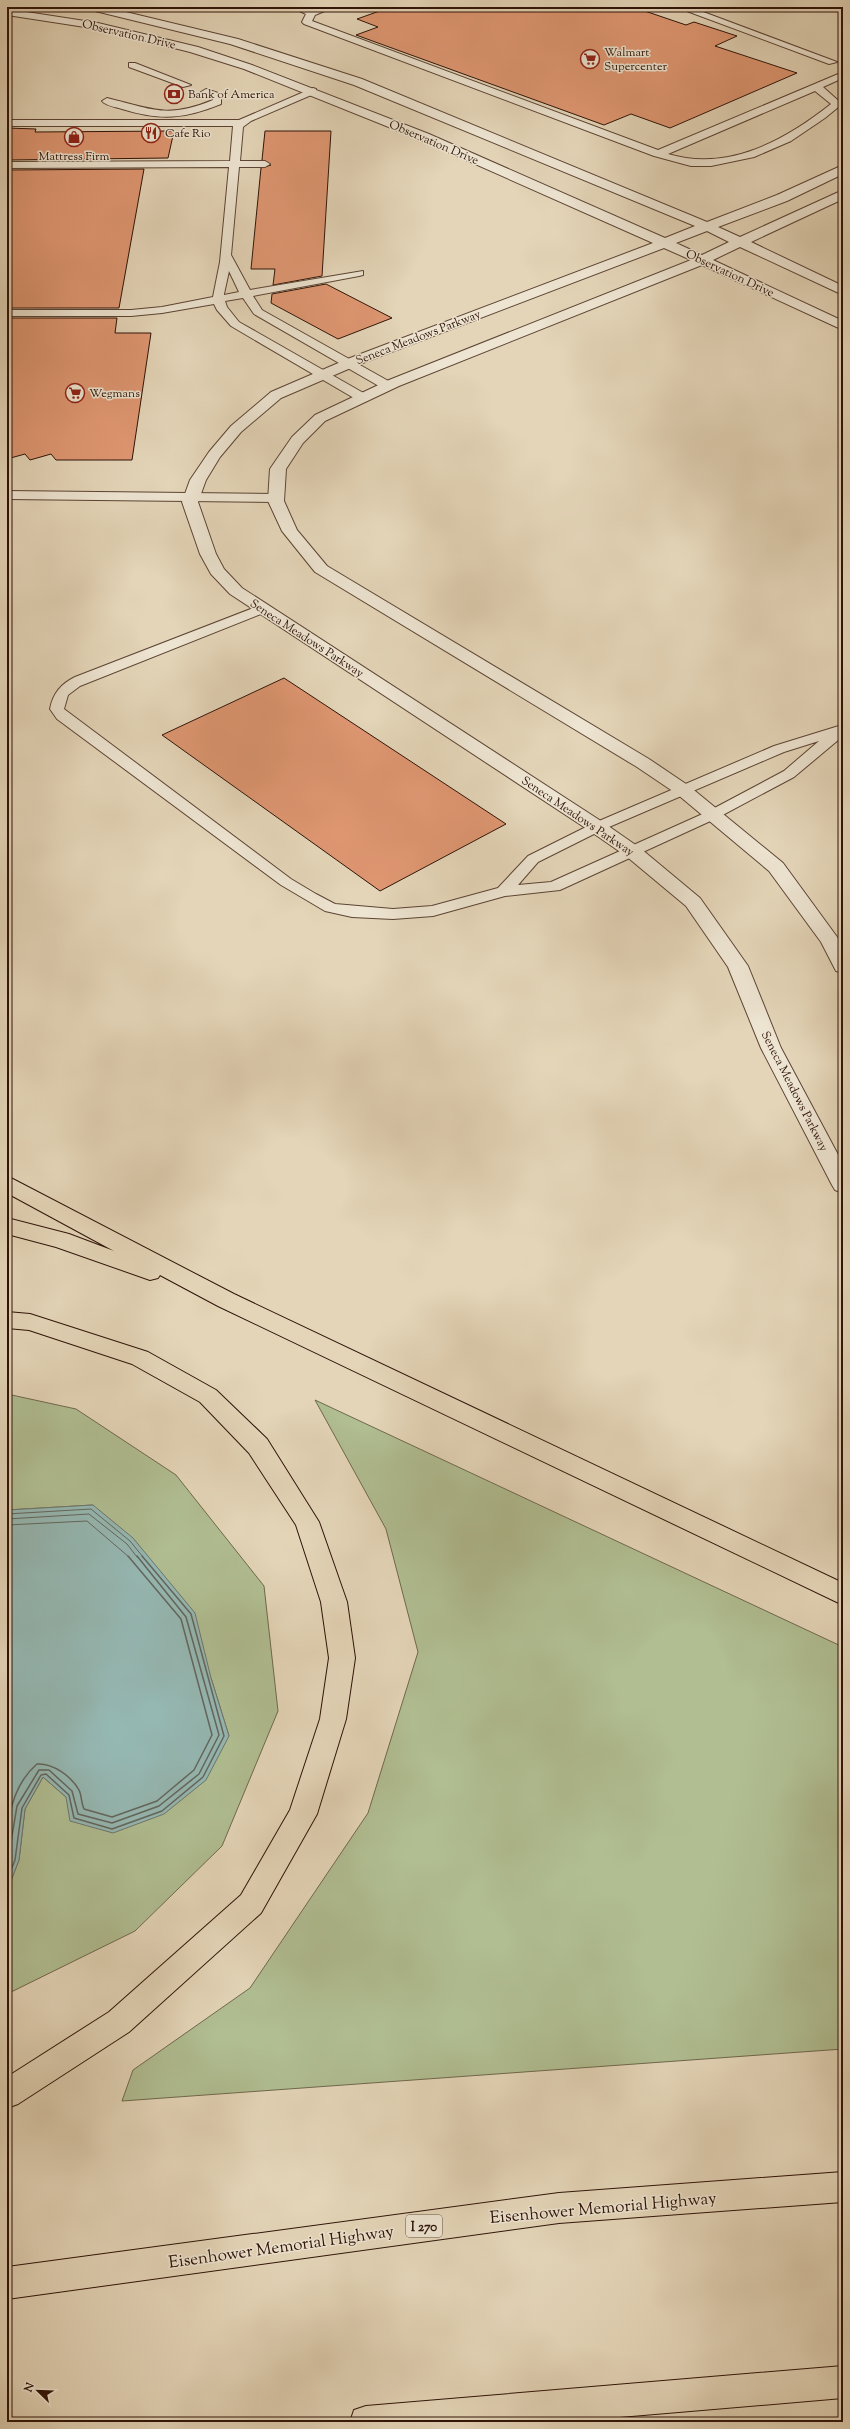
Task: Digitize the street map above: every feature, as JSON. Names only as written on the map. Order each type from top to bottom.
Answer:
[{"type":"highway","points":[[7,1184],[226,1300],[843,1595]]},
{"type":"highway","points":[[7,1226],[61,1240],[226,1300]]},
{"type":"highway","points":[[7,1320],[30,1322],[140,1358],[208,1396],[252,1441],[307,1522],[334,1602],[342,1658],[333,1719],[303,1814],[251,1904],[119,2022],[7,2094]]},
{"type":"highway","name":"Eisenhower Memorial Highway","points":[[7,2283],[559,2208],[843,2187]]},
{"type":"highway","points":[[366,2422],[843,2382]]},
{"type":"street","name":"Observation Drive","points":[[91,7],[201,32],[320,68],[708,227],[843,291]]},
{"type":"street","name":"Observation Drive","points":[[7,12],[98,26],[194,49],[313,91],[425,137],[665,243],[843,326]]},
{"type":"street","name":"Seneca Meadows Parkway","points":[[843,169],[782,198],[348,364],[276,395],[236,429],[198,480],[190,502],[208,554],[217,571],[236,591],[597,827],[633,852],[693,902],[738,966],[771,1048],[843,1185]]},
{"type":"street","points":[[843,194],[742,243],[388,386],[320,418],[297,440],[278,469],[276,498],[290,531],[321,569],[643,763],[683,790],[776,867],[830,942],[843,967]]},
{"type":"lane","points":[[296,7],[311,13],[329,7]]},
{"type":"lane","points":[[681,7],[832,62],[843,70]]},
{"type":"lane","points":[[311,13],[307,22],[658,154],[690,162],[732,162],[778,143],[823,116],[837,104],[815,86]]},
{"type":"lane","points":[[832,62],[843,62]]},
{"type":"lane","points":[[132,65],[186,85]]},
{"type":"lane","points":[[658,154],[843,75]]},
{"type":"lane","points":[[313,91],[238,126],[236,164],[225,258],[220,280],[219,299],[221,308],[235,324],[324,374],[363,398]]},
{"type":"lane","points":[[107,101],[150,115],[179,116],[218,102],[218,96],[206,92]]},
{"type":"lane","points":[[7,123],[242,123]]},
{"type":"lane","points":[[7,165],[264,164]]},
{"type":"lane","points":[[225,258],[258,312],[388,386]]},
{"type":"lane","points":[[7,313],[34,310],[85,310],[132,313],[162,310],[359,273]]},
{"type":"lane","points":[[7,495],[276,498]]},
{"type":"lane","points":[[261,608],[80,680],[65,688],[58,698],[57,709],[62,716],[286,882],[331,908],[374,914],[433,911],[504,890],[554,887],[712,815],[789,774],[843,729]]},
{"type":"lane","points":[[504,890],[533,859],[597,827],[779,749],[843,729]]},
{"type":"green space","points":[[7,1394],[76,1409],[176,1475],[264,1586],[278,1711],[222,1846],[135,1931],[7,1994],[7,1891],[19,1860],[25,1809],[43,1777],[66,1797],[229,1736],[211,1678],[93,1505],[7,1510]]},
{"type":"green space","points":[[315,1400],[843,1647],[843,2049],[122,2101],[133,2070],[250,1988],[368,1813],[418,1652],[386,1529]]},
{"type":"water","points":[[93,1505],[133,1538],[195,1613],[211,1678],[229,1736],[206,1780],[164,1814],[113,1833],[70,1821],[66,1797],[43,1777],[25,1809],[19,1860],[7,1891],[7,1510]]},
{"type":"building","name":"Walmart Supercenter","points":[[391,7],[633,7],[686,25],[694,22],[737,36],[715,46],[797,73],[670,128],[631,114],[604,125],[356,35],[378,27],[357,19]]},
{"type":"building","points":[[7,128],[36,129],[35,132],[174,131],[168,158],[7,160]]},
{"type":"building","points":[[265,131],[331,131],[322,276],[273,285],[275,269],[251,269],[261,168],[271,165],[262,160]]},
{"type":"building","points":[[144,169],[119,308],[7,308],[7,170]]},
{"type":"building","points":[[326,284],[392,318],[338,339],[271,303],[272,294]]},
{"type":"building","name":"Wegmans","points":[[7,318],[117,318],[115,333],[151,333],[132,460],[56,460],[51,454],[30,460],[25,454],[7,459]]},
{"type":"building","points":[[284,678],[506,824],[380,891],[162,735]]},
{"type":"place","name":"Walmart Supercenter","points":[[590,59]]},
{"type":"place","name":"Bank of America","points":[[174,94]]},
{"type":"place","name":"Cafe Rio","points":[[151,133]]},
{"type":"place","name":"Mattress Firm","points":[[74,137]]},
{"type":"place","name":"Wegmans","points":[[75,393]]}]
